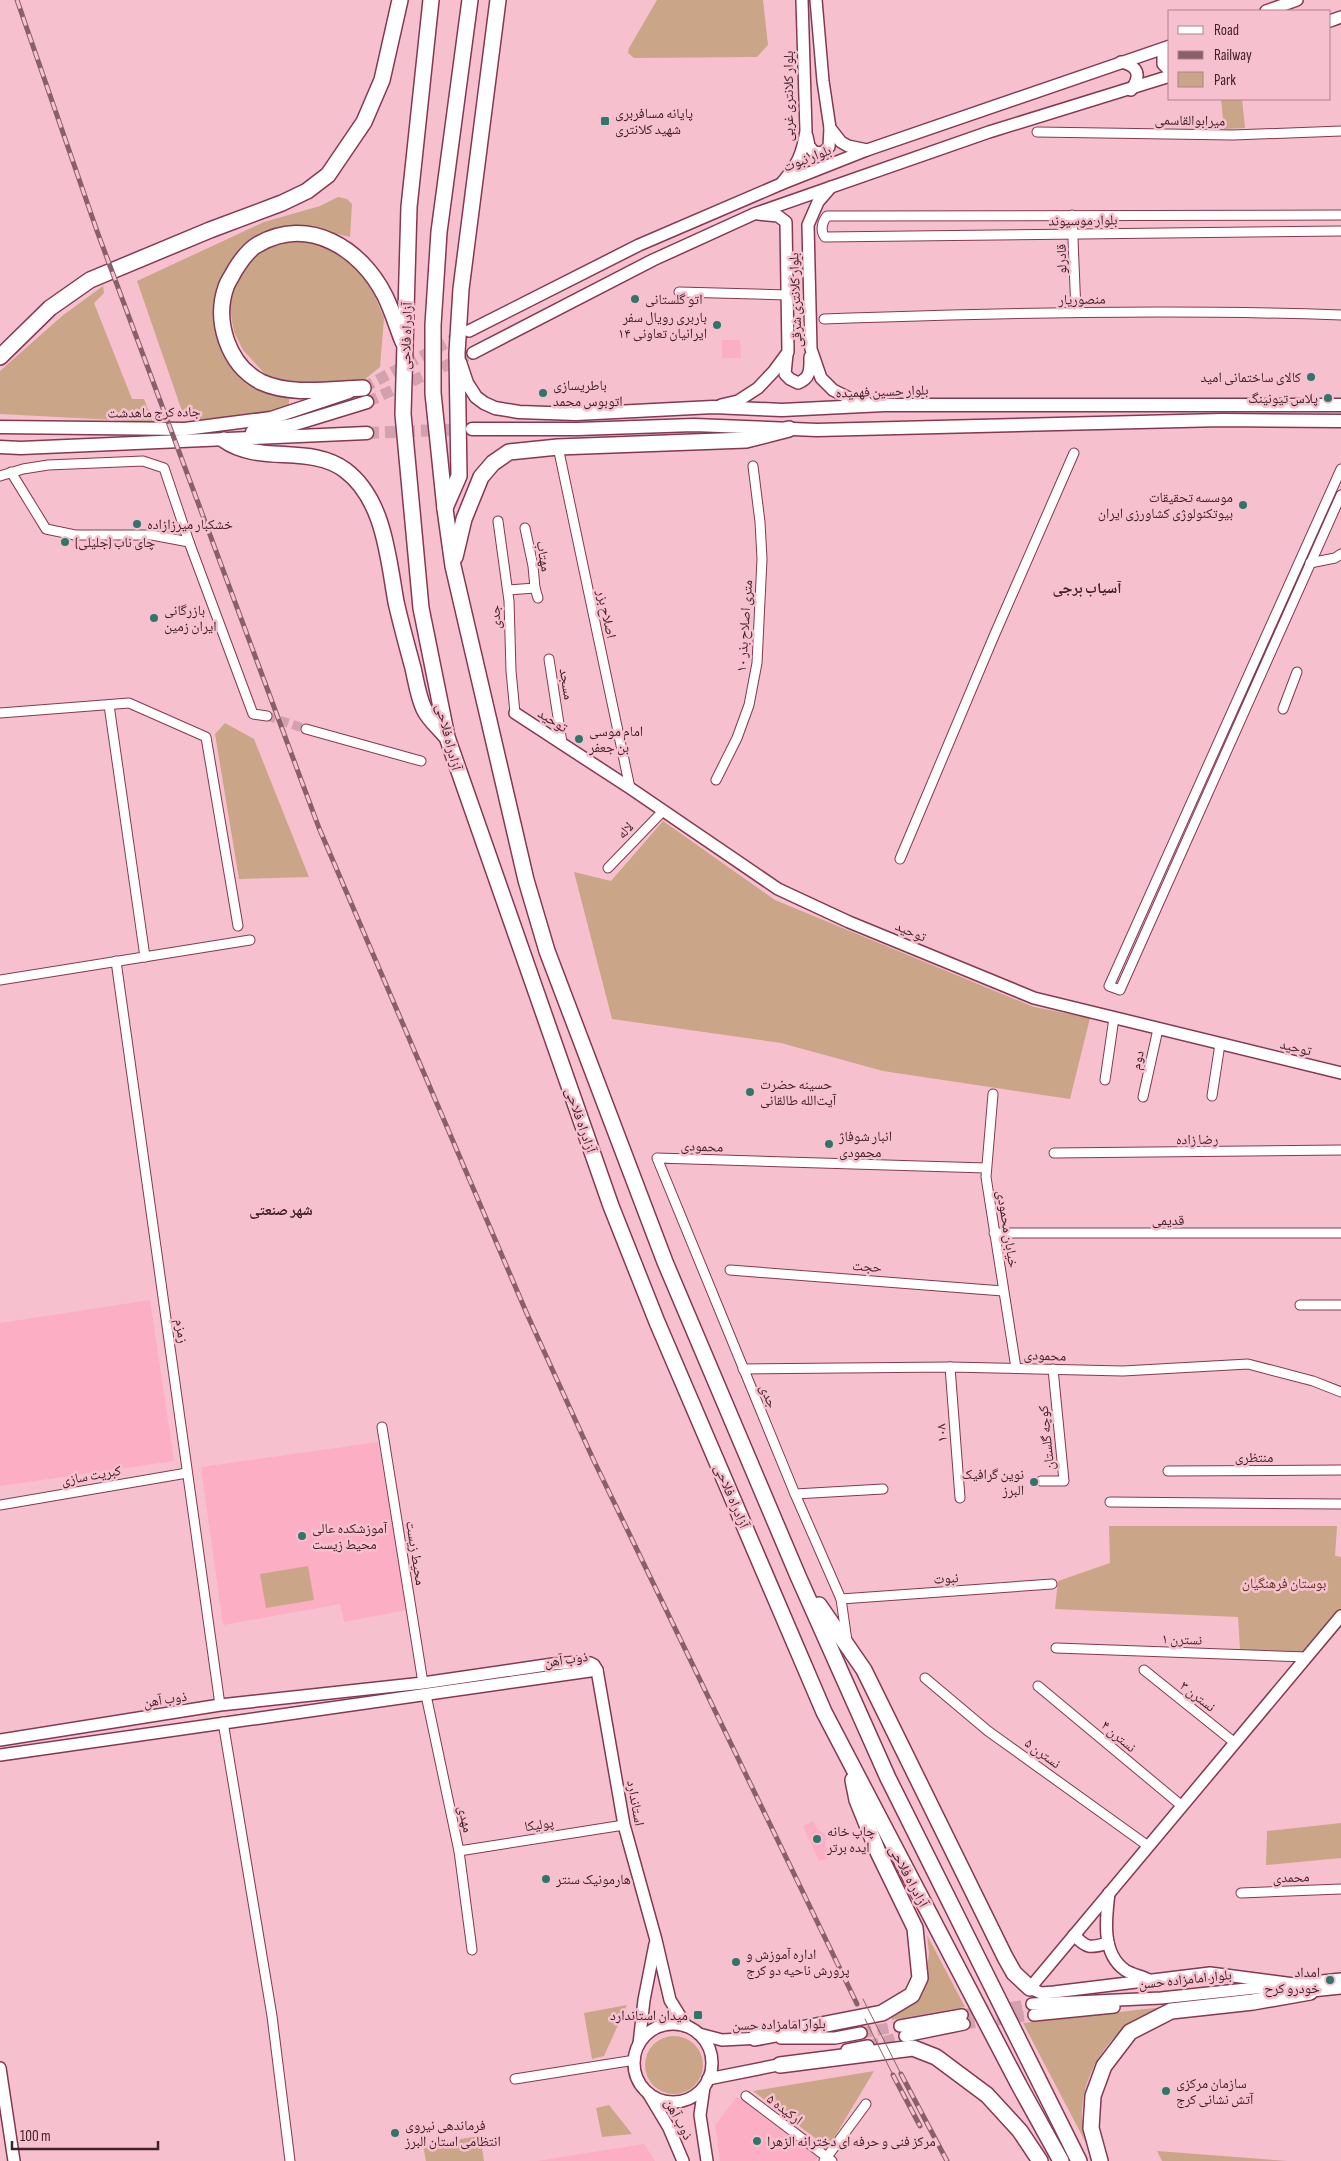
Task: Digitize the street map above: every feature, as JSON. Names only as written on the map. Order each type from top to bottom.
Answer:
[{"type":"highway","points":[[0,357],[50,308],[90,280],[210,230],[282,203],[307,191],[328,175],[364,122],[382,80],[400,0]]},
{"type":"highway","name":"آزادراه فلاحی","points":[[431,0],[409,207],[403,414],[421,608],[446,737],[618,1224],[657,1322],[820,1703],[850,1764],[1061,2161]]},
{"type":"highway","name":"آزادراه فلاحی","points":[[470,0],[439,232],[432,325],[433,393],[453,566],[526,880],[547,951],[666,1262],[798,1576],[888,1778],[1079,2161]]},
{"type":"highway","points":[[445,509],[459,476],[457,353],[461,288],[498,0]]},
{"type":"highway","points":[[365,395],[283,388],[261,382],[241,368],[231,352],[224,332],[222,310],[226,287],[239,263],[256,245],[279,235],[306,234],[333,241],[348,249],[373,277],[385,296],[406,349]]},
{"type":"highway","points":[[453,566],[464,519],[481,477],[493,463],[510,452],[558,447],[746,440],[789,430]]},
{"type":"highway","points":[[224,440],[230,444],[252,450],[325,458],[345,470],[361,485],[372,504],[380,524],[397,606],[424,710],[446,737]]},
{"type":"highway","points":[[798,1576],[864,1670],[1005,1957],[1014,1973],[1030,1988]]},
{"type":"highway","points":[[755,2038],[882,2013],[912,1995],[920,1978],[915,1928],[878,1852],[856,1800],[850,1764]]},
{"type":"highway","points":[[1100,2161],[1091,2128],[1093,2096],[1104,2066],[1130,2032],[1172,2012],[1253,2002],[1310,1992]]},
{"type":"highway","points":[[780,2065],[868,2052],[913,2048],[936,2057],[987,2095],[1020,2131],[1040,2161]]},
{"type":"main road","name":"بلوار کلانتری غربی","points":[[780,184],[793,170],[802,152],[806,132],[802,0]]},
{"type":"main road","points":[[806,132],[809,146],[814,152],[822,153],[829,147],[830,128],[823,81],[816,0]]},
{"type":"main road","points":[[1269,10],[1297,0]]},
{"type":"main road","name":"بلوار نبوت","points":[[470,331],[639,245],[780,184],[867,150],[1168,47]]},
{"type":"main road","points":[[1168,48],[1163,53],[1163,64],[1168,69]]},
{"type":"main road","points":[[1121,62],[1130,64],[1137,72],[1137,82],[1132,90]]},
{"type":"main road","points":[[473,353],[653,260],[754,214],[989,132],[1132,90],[1168,77]]},
{"type":"main road","points":[[830,128],[841,142],[848,146],[867,150]]},
{"type":"main road","name":"بلوار کلانتری شرقی","points":[[832,186],[818,202],[808,225],[811,349],[820,378],[833,390],[857,402],[884,405]]},
{"type":"main road","name":"بلوار کلانتری شرقی","points":[[713,407],[738,401],[758,388],[788,352],[786,222],[778,216],[754,214]]},
{"type":"main road","points":[[787,294],[809,294]]},
{"type":"main road","points":[[788,352],[785,374],[790,380],[798,383],[804,381],[810,374],[811,349]]},
{"type":"main road","name":"بلوار حسین فهمیده","points":[[457,353],[467,383],[476,397],[484,404],[495,408],[519,412],[576,414],[713,407],[782,410],[884,405],[1341,405]]},
{"type":"main road","points":[[224,440],[229,436],[292,425],[365,395]]},
{"type":"main road","name":"جاده کرج ماهدشت","points":[[0,427],[185,429],[261,420],[365,395]]},
{"type":"main road","points":[[1075,404],[1076,424]]},
{"type":"main road","points":[[0,420],[63,427]]},
{"type":"main road","points":[[472,429],[578,429],[694,424],[817,430],[1222,420],[1341,421]]},
{"type":"main road","points":[[0,447],[21,448],[367,433]]},
{"type":"main road","points":[[0,452],[21,448]]},
{"type":"main road","name":"توحید","points":[[515,713],[630,788],[778,889],[850,922],[1034,998],[1341,1073]]},
{"type":"main road","points":[[1294,1984],[1210,1973],[1054,1992],[1041,1993],[1030,1988],[1341,1616]]},
{"type":"main road","name":"ذوب آهن","points":[[0,1740],[220,1705],[423,1683],[579,1662],[594,1665],[597,1670],[0,1755]]},
{"type":"main road","name":"استاندارد","points":[[597,1670],[624,1825],[656,1940],[670,2000],[686,2026]]},
{"type":"main road","points":[[1109,1893],[1105,1922],[1108,1943],[1125,1970],[1149,1979]]},
{"type":"main road","points":[[1074,1935],[1082,1943],[1091,1947],[1108,1943]]},
{"type":"main road","name":"استاندارد","points":[[639,2044],[644,2000],[656,1940]]},
{"type":"main road","name":"بلوار امامزاده حسن","points":[[1341,1979],[1032,2010],[1310,1992],[1341,1988]]},
{"type":"main road","points":[[902,2031],[963,2020]]},
{"type":"main road","points":[[672,2024],[686,2026],[698,2033],[706,2043],[711,2054],[712,2067],[706,2083],[695,2095],[683,2101],[670,2102],[658,2099],[647,2091],[639,2081],[635,2069],[639,2044],[648,2034],[659,2027],[672,2024]]},
{"type":"main road","name":"بلوار امامزاده حسن","points":[[698,2033],[722,2040],[835,2038],[861,2033]]},
{"type":"main road","points":[[706,2083],[868,2046]]},
{"type":"main road","points":[[0,2068],[14,2161]]},
{"type":"main road","name":"ذوب آهن","points":[[706,2083],[700,2115],[707,2161]]},
{"type":"main road","name":"ذوب آهن","points":[[647,2091],[669,2128],[683,2161]]},
{"type":"street","name":"میرابوالقاسمی","points":[[1037,132],[1233,135],[1341,131]]},
{"type":"street","name":"بلوار موسیوند","points":[[1341,215],[827,216],[822,225],[825,236],[1341,231]]},
{"type":"street","name":"قادرلو","points":[[1072,216],[1076,312]]},
{"type":"street","points":[[679,292],[787,294]]},
{"type":"street","name":"منصوریار","points":[[824,319],[1076,312],[1227,311],[1341,315]]},
{"type":"street","name":"اصلاح بزر","points":[[558,447],[630,788]]},
{"type":"street","points":[[900,859],[1074,453]]},
{"type":"street","points":[[0,476],[48,465],[143,461],[164,468],[189,542],[253,714],[267,716]]},
{"type":"street","name":"۱۰ متری اصلاح بذر","points":[[716,780],[737,738],[749,705],[757,663],[762,559],[760,522],[753,466]]},
{"type":"street","points":[[1341,469],[1109,986],[1120,990],[1310,564],[1338,510],[1341,496]]},
{"type":"street","points":[[11,472],[46,529],[76,535],[152,535],[189,542]]},
{"type":"street","name":"جدی","points":[[498,521],[508,590],[511,671],[515,713]]},
{"type":"street","name":"مهتاب","points":[[525,528],[538,598]]},
{"type":"street","points":[[1310,564],[1335,558],[1341,554]]},
{"type":"street","name":"مهتاب","points":[[508,590],[535,588]]},
{"type":"street","name":"مسجد","points":[[549,659],[562,743]]},
{"type":"street","points":[[1282,709],[1297,672]]},
{"type":"street","points":[[0,713],[129,703],[206,737],[238,926]]},
{"type":"street","points":[[109,705],[146,957]]},
{"type":"street","points":[[306,729],[421,761]]},
{"type":"street","name":"لاله","points":[[608,868],[663,811]]},
{"type":"street","points":[[0,980],[250,940]]},
{"type":"street","name":"زمزم","points":[[116,961],[220,1705]]},
{"type":"street","points":[[1105,1080],[1114,1018]]},
{"type":"street","name":"دوم","points":[[1144,1097],[1158,1028]]},
{"type":"street","points":[[1212,1096],[1220,1044]]},
{"type":"street","name":"خیابان محمودی","points":[[993,1094],[986,1177],[1016,1368]]},
{"type":"street","name":"رضا زاده","points":[[1054,1154],[1341,1150]]},
{"type":"street","name":"جدی","points":[[657,1158],[795,1494],[841,1599],[848,1647]]},
{"type":"street","name":"محمودی","points":[[657,1158],[986,1168]]},
{"type":"street","name":"قدیمی","points":[[994,1233],[1341,1233]]},
{"type":"street","name":"حجت","points":[[730,1270],[1003,1291]]},
{"type":"street","points":[[1300,1305],[1341,1305]]},
{"type":"street","name":"محمودی","points":[[743,1369],[950,1367],[1123,1372],[1248,1364],[1313,1381],[1341,1392]]},
{"type":"street","name":"۱۰۸","points":[[950,1367],[960,1498]]},
{"type":"street","name":"کوچه گلستان","points":[[1041,1482],[1064,1481],[1053,1369]]},
{"type":"street","name":"محیط زیست","points":[[382,1427],[423,1683]]},
{"type":"street","name":"منتظری","points":[[1168,1471],[1341,1470]]},
{"type":"street","name":"کبریت سازی","points":[[0,1505],[187,1473]]},
{"type":"street","points":[[795,1494],[883,1489]]},
{"type":"street","points":[[1110,1502],[1341,1504]]},
{"type":"street","name":"نبوت","points":[[841,1599],[1052,1584]]},
{"type":"street","name":"نسترن ۱","points":[[1056,1648],[1307,1657]]},
{"type":"street","name":"نسترن ۳","points":[[1144,1670],[1235,1742]]},
{"type":"street","name":"نسترن ۵","points":[[925,1678],[988,1731],[1148,1846]]},
{"type":"street","name":"نسترن ۴","points":[[1038,1686],[1182,1806]]},
{"type":"street","name":"مهدی","points":[[426,1695],[458,1851],[472,1950]]},
{"type":"street","points":[[223,1722],[272,2016],[290,2161]]},
{"type":"street","name":"پولیکا","points":[[458,1851],[624,1825]]},
{"type":"street","name":"محمدی","points":[[1241,1893],[1341,1889]]},
{"type":"street","points":[[515,2079],[635,2060]]},
{"type":"street","name":"ارکیده ۵","points":[[746,2096],[828,2160]]},
{"type":"street","points":[[828,2160],[866,2104]]},
{"type":"shaded area","points":[[722,340],[740,340],[741,358],[722,358]]},
{"type":"shaded area","points":[[150,1300],[174,1461],[0,1486],[0,1323]]},
{"type":"shaded area","name":"آموزشکده عالی محیط زیست","points":[[378,1442],[407,1610],[344,1622],[340,1604],[223,1625],[201,1467]]},
{"type":"shaded area","name":"چاپ خانه ایده برتر","points":[[813,1821],[818,1830],[824,1833],[826,1838],[825,1845],[831,1857],[819,1861],[803,1826]]},
{"type":"shaded area","name":"مرکز فنی و حرفه ای دخترانه الزهرا","points":[[737,2097],[818,2157],[815,2161],[720,2161],[715,2125]]},
{"type":"shaded area","points":[[644,2144],[655,2161],[537,2161]]},
{"type":"green space","points":[[657,0],[763,0],[768,45],[757,57],[634,58],[628,53],[629,48]]},
{"type":"green space","points":[[1221,100],[1242,100],[1245,128],[1224,129]]},
{"type":"green space","points":[[338,197],[347,199],[352,204],[350,237],[308,227],[282,230],[261,237],[242,247],[224,272],[216,288],[215,310],[241,376],[268,393],[289,399],[289,405],[275,410],[198,421],[183,414],[137,281],[264,222],[320,206]]},
{"type":"green space","points":[[309,240],[335,247],[366,275],[384,318],[380,367],[364,380],[318,385],[279,384],[266,375],[243,350],[234,332],[229,305],[242,268],[256,254],[280,243]]},
{"type":"green space","points":[[103,286],[104,293],[94,303],[132,399],[144,399],[153,422],[0,414],[0,371],[62,316]]},
{"type":"green space","points":[[225,723],[254,739],[309,877],[239,879],[215,734]]},
{"type":"green space","points":[[663,821],[775,900],[1034,1007],[1090,1018],[1070,1099],[883,1071],[781,1043],[612,1019],[574,872],[611,881]]},
{"type":"green space","name":"بوستان فرهنگیان","points":[[1109,1526],[1337,1526],[1335,1556],[1341,1557],[1341,1610],[1306,1655],[1240,1649],[1238,1617],[1055,1609],[1058,1581],[1110,1563]]},
{"type":"green space","points":[[308,1566],[314,1600],[266,1608],[260,1574]]},
{"type":"green space","points":[[1341,1823],[1341,1858],[1266,1865],[1267,1831]]},
{"type":"green space","points":[[927,1935],[965,2007],[892,2020],[891,2015],[926,1980],[929,1953]]},
{"type":"green space","points":[[627,2005],[604,2056],[592,2059],[584,2013]]},
{"type":"green space","points":[[1163,2007],[1132,2022],[1122,2030],[1112,2040],[1097,2061],[1087,2085],[1082,2111],[1087,2145],[1023,2023]]},
{"type":"green space","points":[[674,2036],[685,2038],[698,2049],[703,2065],[701,2076],[690,2089],[674,2094],[663,2092],[650,2081],[645,2065],[647,2054],[658,2041]]},
{"type":"green space","points":[[874,2071],[828,2148],[753,2091]]},
{"type":"green space","points":[[609,2105],[632,2134],[602,2137],[596,2108]]},
{"type":"green space","points":[[480,2136],[484,2161],[426,2161],[423,2145]]},
{"type":"green space","points":[[1157,2151],[1288,2161],[1162,2161]]},
{"type":"tunnel","points":[[363,388],[463,334]]},
{"type":"tunnel","points":[[367,402],[473,353]]},
{"type":"tunnel","points":[[367,433],[467,429]]},
{"type":"tunnel","points":[[267,716],[306,729]]},
{"type":"tunnel","points":[[962,2015],[1032,2004]]},
{"type":"tunnel","points":[[964,2024],[1034,2015]]},
{"type":"tunnel","points":[[861,2033],[900,2026]]},
{"type":"tunnel","points":[[868,2046],[905,2036]]},
{"type":"tram line","points":[[863,1999],[901,2074]]},
{"type":"tram line","points":[[865,2019],[893,2075]]},
{"type":"railway","points":[[17,0],[97,231],[319,828],[527,1314],[594,1461],[857,2004]]},
{"type":"railway","points":[[901,2074],[947,2161]]},
{"type":"railway","points":[[893,2075],[920,2126]]},
{"type":"place","name":"پایانه مسافربری شهید کلانتری","points":[[605,121]]},
{"type":"place","name":"اتو گلستانی","points":[[635,299]]},
{"type":"place","name":"باربری رویال سفر ایرانیان تعاونی ۱۴","points":[[717,325]]},
{"type":"place","name":"کالای ساختمانی امید","points":[[1311,377]]},
{"type":"place","name":"باطریسازی اتوبوس محمد","points":[[543,393]]},
{"type":"place","name":"پلاس تیونینگ","points":[[1328,398]]},
{"type":"place","name":"موسسه تحقیقات بیوتکنولوژی کشاورزی ایران","points":[[1243,505]]},
{"type":"place","name":"خشکبار میرزازاده","points":[[137,524]]},
{"type":"place","name":"چای ناب (جلیلی)","points":[[65,542]]},
{"type":"place","name":"بازرگانی ایران زمین","points":[[154,618]]},
{"type":"place","name":"امام موسی بن جعفر","points":[[579,739]]},
{"type":"place","name":"حسینه حضرت آیت‌الله طالقانی","points":[[750,1092]]},
{"type":"place","name":"انبار شوفاژ محمودی","points":[[829,1144]]},
{"type":"place","name":"نوین گرافیک البرز","points":[[1034,1482]]},
{"type":"place","name":"آموزشکده عالی محیط زیست","points":[[302,1536]]},
{"type":"place","name":"چاپ خانه ایده برتر","points":[[817,1839]]},
{"type":"place","name":"هارمونیک سنتر","points":[[546,1879]]},
{"type":"place","name":"اداره آموزش و پرورش ناحیه دو کرج","points":[[736,1962]]},
{"type":"place","name":"امداد خودرو کرح","points":[[1330,1980]]},
{"type":"place","name":"میدان استاندارد","points":[[698,2015]]},
{"type":"place","name":"سازمان مرکزی آتش نشانی کرج","points":[[1166,2091]]},
{"type":"place","name":"فرماندهی نیروی انتظامی استان البرز","points":[[395,2133]]},
{"type":"place","name":"مرکز فنی و حرفه ای دخترانه الزهرا","points":[[757,2141]]},
{"type":"district","name":"آسیاب برجی","points":[[1087,588]]},
{"type":"district","name":"شهر صنعتی","points":[[281,1210]]}]
